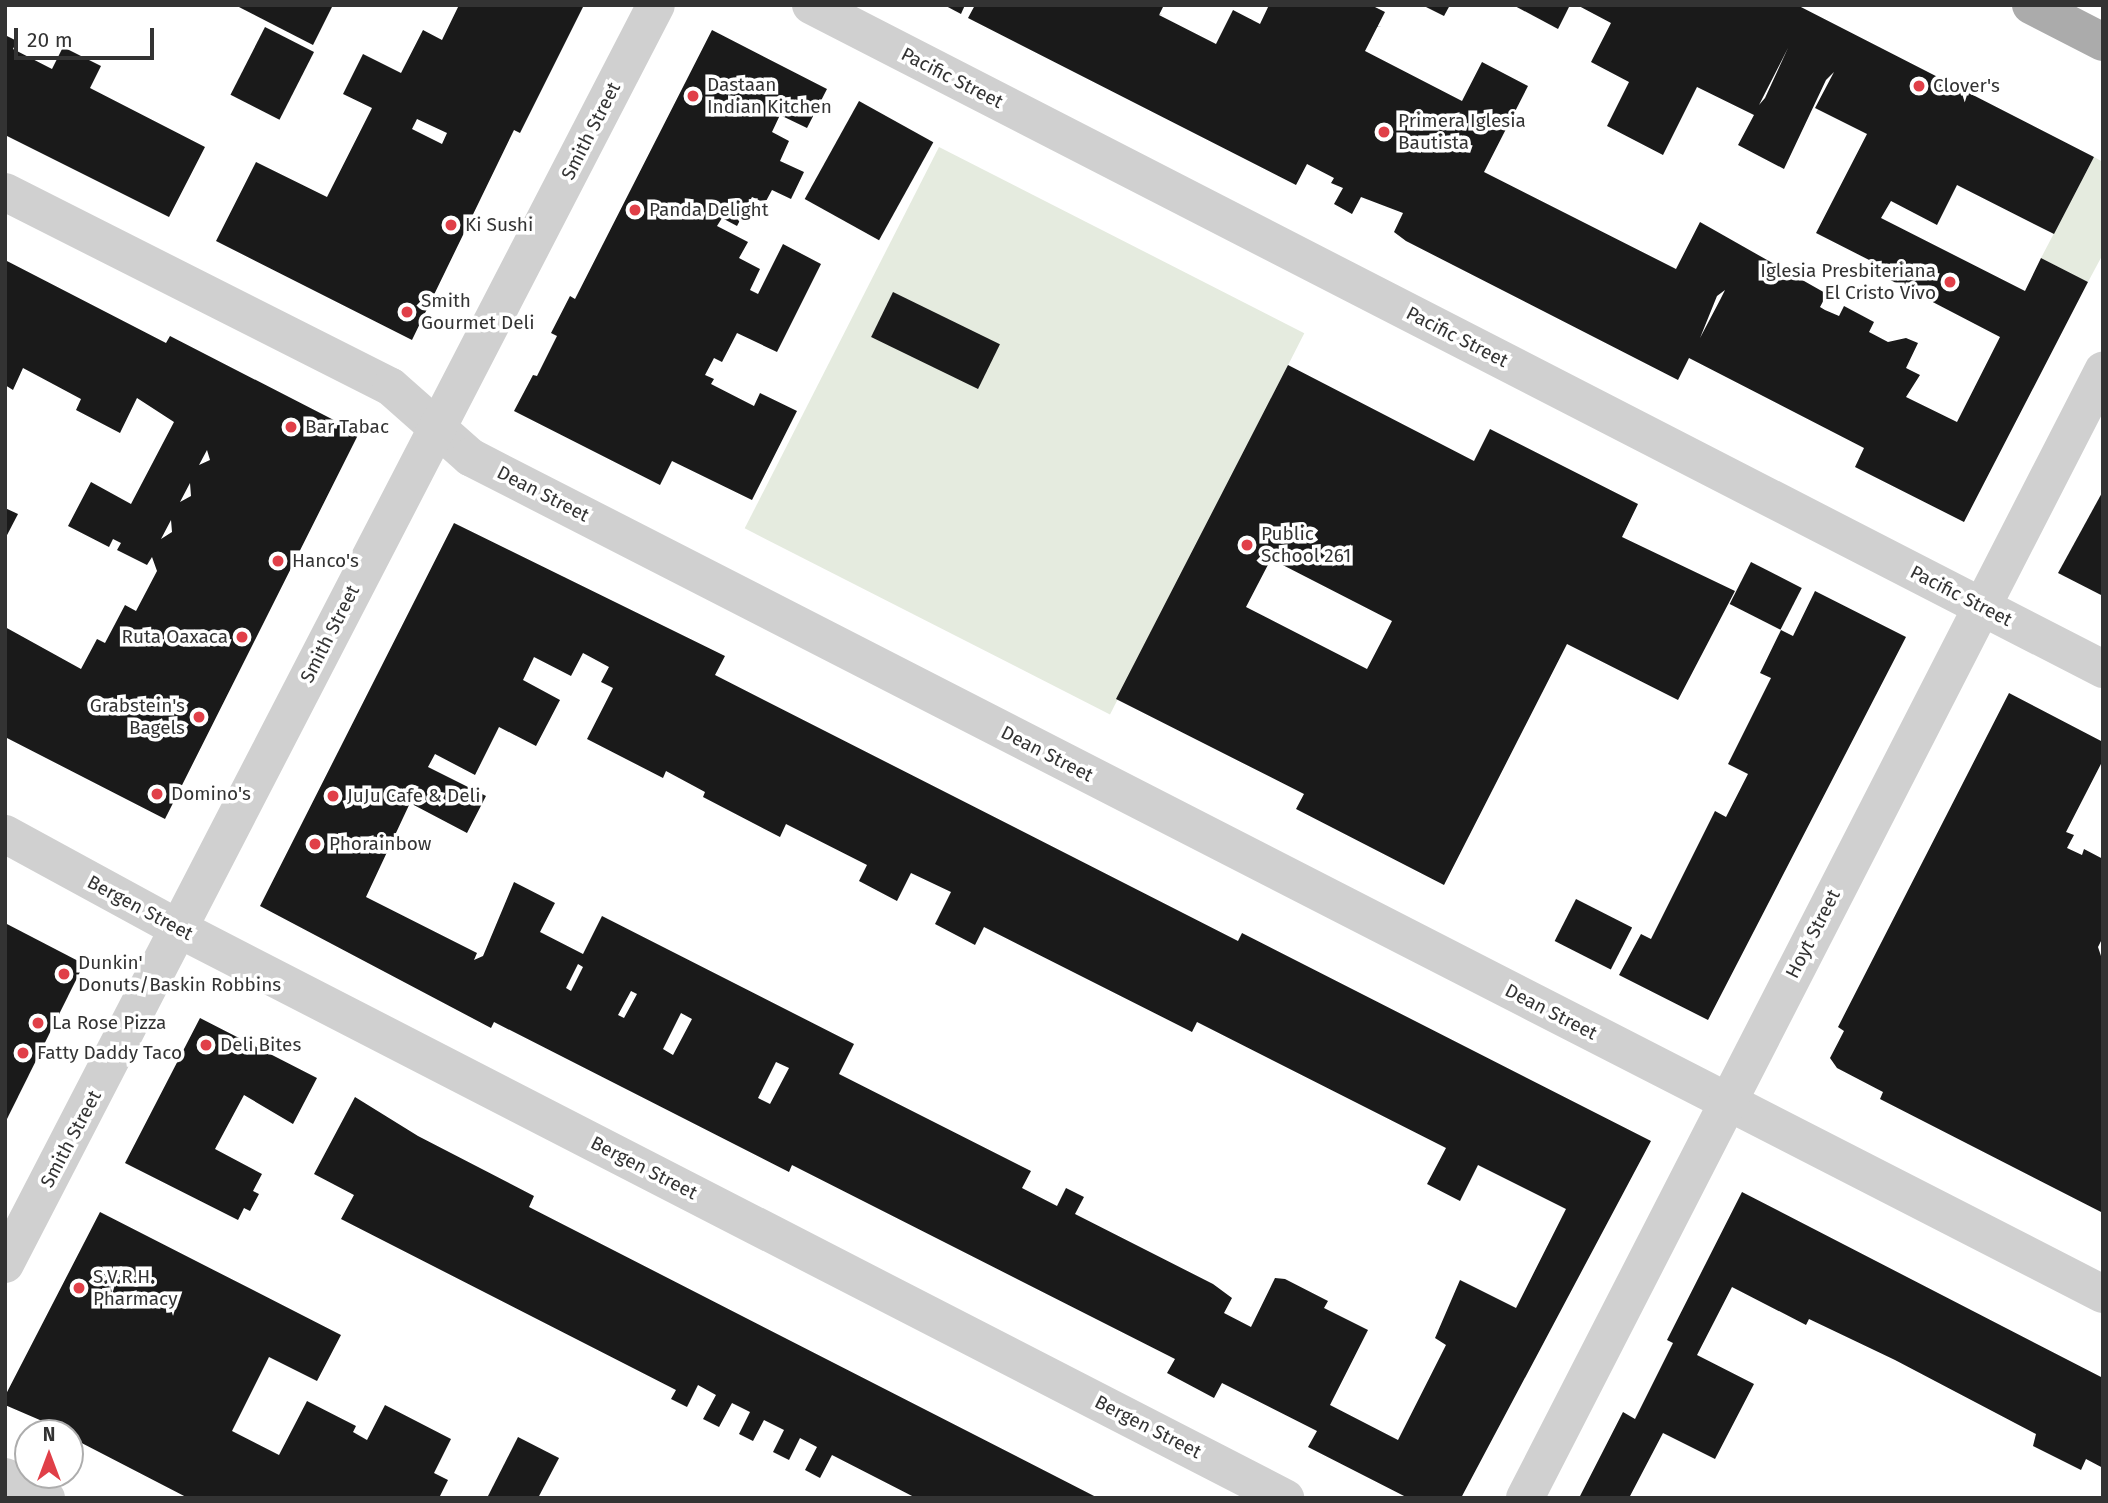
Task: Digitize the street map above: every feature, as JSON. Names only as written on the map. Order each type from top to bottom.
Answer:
[{"type":"main road","points":[[2031,5],[2103,42]]},
{"type":"street","name":"Smith Street","points":[[5,1264],[181,930],[656,5]]},
{"type":"street","name":"Pacific Street","points":[[811,5],[2103,669]]},
{"type":"street","name":"Dean Street","points":[[5,192],[391,387],[470,457],[2103,1294]]},
{"type":"street","name":"Hoyt Street","points":[[1525,1498],[2103,371]]},
{"type":"street","name":"Bergen Street","points":[[5,834],[181,930],[1285,1498]]},
{"type":"street","points":[[5,1477],[46,1498]]},
{"type":"shaded area","points":[[939,147],[1304,333],[1110,714],[745,528]]},
{"type":"shaded area","points":[[2094,157],[2103,162],[2103,254],[2088,282],[2041,258]]},
{"type":"building","points":[[235,5],[333,5],[313,45]]},
{"type":"building","points":[[459,5],[584,5],[520,133],[514,130],[412,340],[216,241],[256,162],[327,197],[372,108],[343,94],[363,54],[401,73],[423,30],[442,40]],"holes":[[[417,119],[447,133],[442,144],[412,129]]]},
{"type":"building","points":[[944,5],[965,5],[961,14]]},
{"type":"building","points":[[975,5],[1164,5],[1159,15],[1216,44],[1233,10],[1260,24],[1269,5],[1371,5],[1385,12],[1365,51],[1462,101],[1482,62],[1528,86],[1484,172],[1676,269],[1700,222],[1827,294],[1820,307],[1825,310],[1839,316],[1844,306],[1874,322],[1869,332],[1888,342],[1906,338],[1918,343],[1906,368],[1920,375],[1906,397],[1957,422],[2000,337],[1875,272],[1879,265],[1816,233],[1867,134],[1815,108],[1834,72],[1826,80],[1784,169],[1738,145],[1754,115],[1697,87],[1663,155],[1607,126],[1629,82],[1591,62],[1611,23],[1577,5],[1797,5],[2094,157],[2054,234],[1957,185],[1937,225],[1891,201],[1881,218],[2025,291],[2041,258],[2088,282],[1964,522],[1855,467],[1864,448],[1689,358],[1678,380],[1406,241],[1394,232],[1403,213],[1361,197],[1352,214],[1334,204],[1343,188],[1331,183],[1334,178],[1307,164],[1296,185],[968,18]],"holes":[[[1788,48],[1765,98],[1759,105]],[[1725,290],[1720,300],[1700,338],[1717,296]]]},
{"type":"building","points":[[1422,5],[1450,5],[1444,16]]},
{"type":"building","points":[[1513,5],[1570,5],[1558,29]]},
{"type":"building","points":[[265,27],[314,52],[280,120],[230,95]]},
{"type":"building","points":[[712,30],[827,89],[807,128],[780,115],[772,132],[789,141],[780,161],[804,172],[791,199],[772,190],[765,203],[752,197],[737,226],[722,218],[717,226],[748,242],[739,258],[760,269],[750,290],[758,294],[783,244],[821,264],[777,352],[737,333],[722,362],[714,358],[705,375],[714,379],[711,384],[754,406],[760,393],[797,411],[752,500],[672,461],[660,485],[514,411],[533,375],[537,376],[557,336],[551,333],[570,296],[575,299]]},
{"type":"building","points":[[5,35],[17,41],[13,49],[52,69],[63,47],[101,66],[90,88],[205,147],[169,217],[5,135]]},
{"type":"building","points":[[859,101],[933,142],[879,240],[805,199]]},
{"type":"building","points":[[5,260],[166,343],[170,336],[359,433],[165,819],[5,737],[5,627],[81,669],[97,639],[105,643],[125,605],[136,611],[157,571],[152,557],[147,565],[117,550],[121,543],[113,539],[109,547],[68,526],[91,482],[131,504],[174,422],[137,398],[120,433],[76,410],[81,399],[23,368],[13,390],[5,385]],"holes":[[[207,450],[210,460],[199,465]],[[190,483],[191,496],[180,502]],[[171,520],[172,532],[161,539]]]},
{"type":"building","points":[[893,292],[1000,344],[978,389],[871,337]]},
{"type":"building","points":[[1288,365],[1474,461],[1490,429],[1638,504],[1622,537],[1735,591],[1678,700],[1567,644],[1444,885],[1296,809],[1304,794],[1116,699]],"holes":[[[1271,559],[1392,621],[1367,669],[1246,607]]]},
{"type":"building","points":[[2103,491],[2103,596],[2058,573]]},
{"type":"building","points":[[5,508],[18,514],[5,539]]},
{"type":"building","points":[[454,523],[725,656],[715,675],[1238,941],[1242,933],[1651,1141],[1461,1498],[1408,1498],[1308,1447],[1317,1431],[1222,1383],[1214,1398],[1167,1373],[1175,1359],[792,1165],[789,1172],[494,1022],[491,1028],[260,906]],"holes":[[[583,653],[609,667],[601,682],[613,688],[587,739],[663,778],[666,771],[705,792],[703,797],[780,837],[786,824],[867,865],[859,881],[897,901],[911,873],[951,892],[935,924],[975,945],[984,927],[1192,1032],[1197,1022],[1446,1148],[1427,1184],[1460,1201],[1478,1165],[1566,1209],[1516,1308],[1460,1280],[1435,1338],[1446,1345],[1398,1440],[1330,1405],[1368,1330],[1324,1308],[1328,1301],[1285,1279],[1275,1278],[1251,1327],[1224,1313],[1232,1298],[1213,1284],[1075,1214],[1084,1197],[1066,1188],[1057,1206],[1022,1188],[1031,1171],[839,1074],[854,1044],[602,916],[583,954],[540,932],[555,903],[514,882],[483,956],[474,960],[477,953],[366,897],[410,803],[467,833],[486,796],[428,767],[435,754],[475,775],[499,727],[536,746],[560,700],[523,680],[534,657],[571,676]],[[578,964],[583,967],[571,991],[566,988]],[[631,991],[637,994],[624,1018],[618,1015]],[[681,1013],[692,1019],[673,1055],[663,1049]],[[776,1062],[789,1068],[770,1104],[758,1098]]]},
{"type":"building","points":[[1751,562],[1802,588],[1780,630],[1730,604]]},
{"type":"building","points":[[1815,591],[1906,637],[1708,1020],[1619,975],[1641,934],[1651,939],[1715,811],[1726,817],[1748,774],[1728,764],[1771,678],[1760,673],[1781,630],[1793,636]]},
{"type":"building","points":[[2009,693],[2103,742],[2103,760],[2066,832],[2074,835],[2067,848],[2082,855],[2084,849],[2103,859],[2103,937],[2098,947],[2103,962],[2103,1213],[1880,1099],[1883,1092],[1837,1068],[1830,1058],[1844,1031],[1838,1027]]},
{"type":"building","points":[[1576,899],[1632,928],[1611,969],[1555,941]]},
{"type":"building","points":[[5,923],[84,964],[5,1123]]},
{"type":"building","points":[[200,1018],[317,1078],[293,1124],[244,1095],[215,1149],[262,1174],[253,1191],[259,1194],[250,1211],[244,1208],[238,1220],[125,1163]]},
{"type":"building","points":[[355,1097],[418,1136],[534,1196],[529,1207],[1098,1498],[916,1498],[832,1455],[820,1478],[805,1470],[817,1447],[800,1438],[789,1460],[773,1452],[784,1430],[764,1420],[753,1441],[739,1434],[750,1412],[732,1403],[719,1427],[703,1419],[716,1395],[698,1385],[687,1407],[671,1399],[676,1390],[341,1219],[354,1195],[314,1174]]},
{"type":"building","points":[[1742,1192],[2103,1378],[2103,1468],[2086,1459],[2081,1470],[2033,1446],[2036,1434],[1895,1360],[1809,1319],[1806,1325],[1732,1287],[1697,1355],[1754,1384],[1715,1459],[1663,1433],[1629,1498],[1579,1498],[1623,1412],[1635,1419],[1673,1343],[1667,1340]]},
{"type":"building","points":[[100,1212],[341,1335],[317,1381],[269,1357],[232,1431],[279,1455],[307,1401],[356,1426],[353,1432],[367,1440],[385,1405],[451,1439],[434,1473],[448,1480],[439,1498],[188,1498],[84,1444],[84,1419],[38,1419],[5,1405],[5,1396]]},
{"type":"building","points":[[518,1437],[559,1458],[538,1498],[487,1498]]},
{"type":"place","name":"Clover's","points":[[1919,86]]},
{"type":"place","name":"Dastaan Indian Kitchen","points":[[693,96]]},
{"type":"place","name":"Primera Iglesia Bautista","points":[[1384,132]]},
{"type":"place","name":"Panda Delight","points":[[635,210]]},
{"type":"place","name":"Ki Sushi","points":[[451,225]]},
{"type":"place","name":"Iglesia Presbiteriana El Cristo Vivo","points":[[1950,282]]},
{"type":"place","name":"Smith Gourmet Deli","points":[[407,312]]},
{"type":"place","name":"Bar Tabac","points":[[291,427]]},
{"type":"place","name":"Public School 261","points":[[1247,545]]},
{"type":"place","name":"Hanco's","points":[[278,561]]},
{"type":"place","name":"Ruta Oaxaca","points":[[242,637]]},
{"type":"place","name":"Grabstein's Bagels","points":[[199,717]]},
{"type":"place","name":"Domino's","points":[[157,794]]},
{"type":"place","name":"JuJu Cafe & Deli","points":[[333,796]]},
{"type":"place","name":"Phorainbow","points":[[315,844]]},
{"type":"place","name":"Dunkin' Donuts/Baskin Robbins","points":[[64,974]]},
{"type":"place","name":"La Rose Pizza","points":[[38,1023]]},
{"type":"place","name":"Deli Bites","points":[[206,1045]]},
{"type":"place","name":"Fatty Daddy Taco","points":[[23,1053]]},
{"type":"place","name":"S.V.R.H. Pharmacy","points":[[79,1288]]}]
